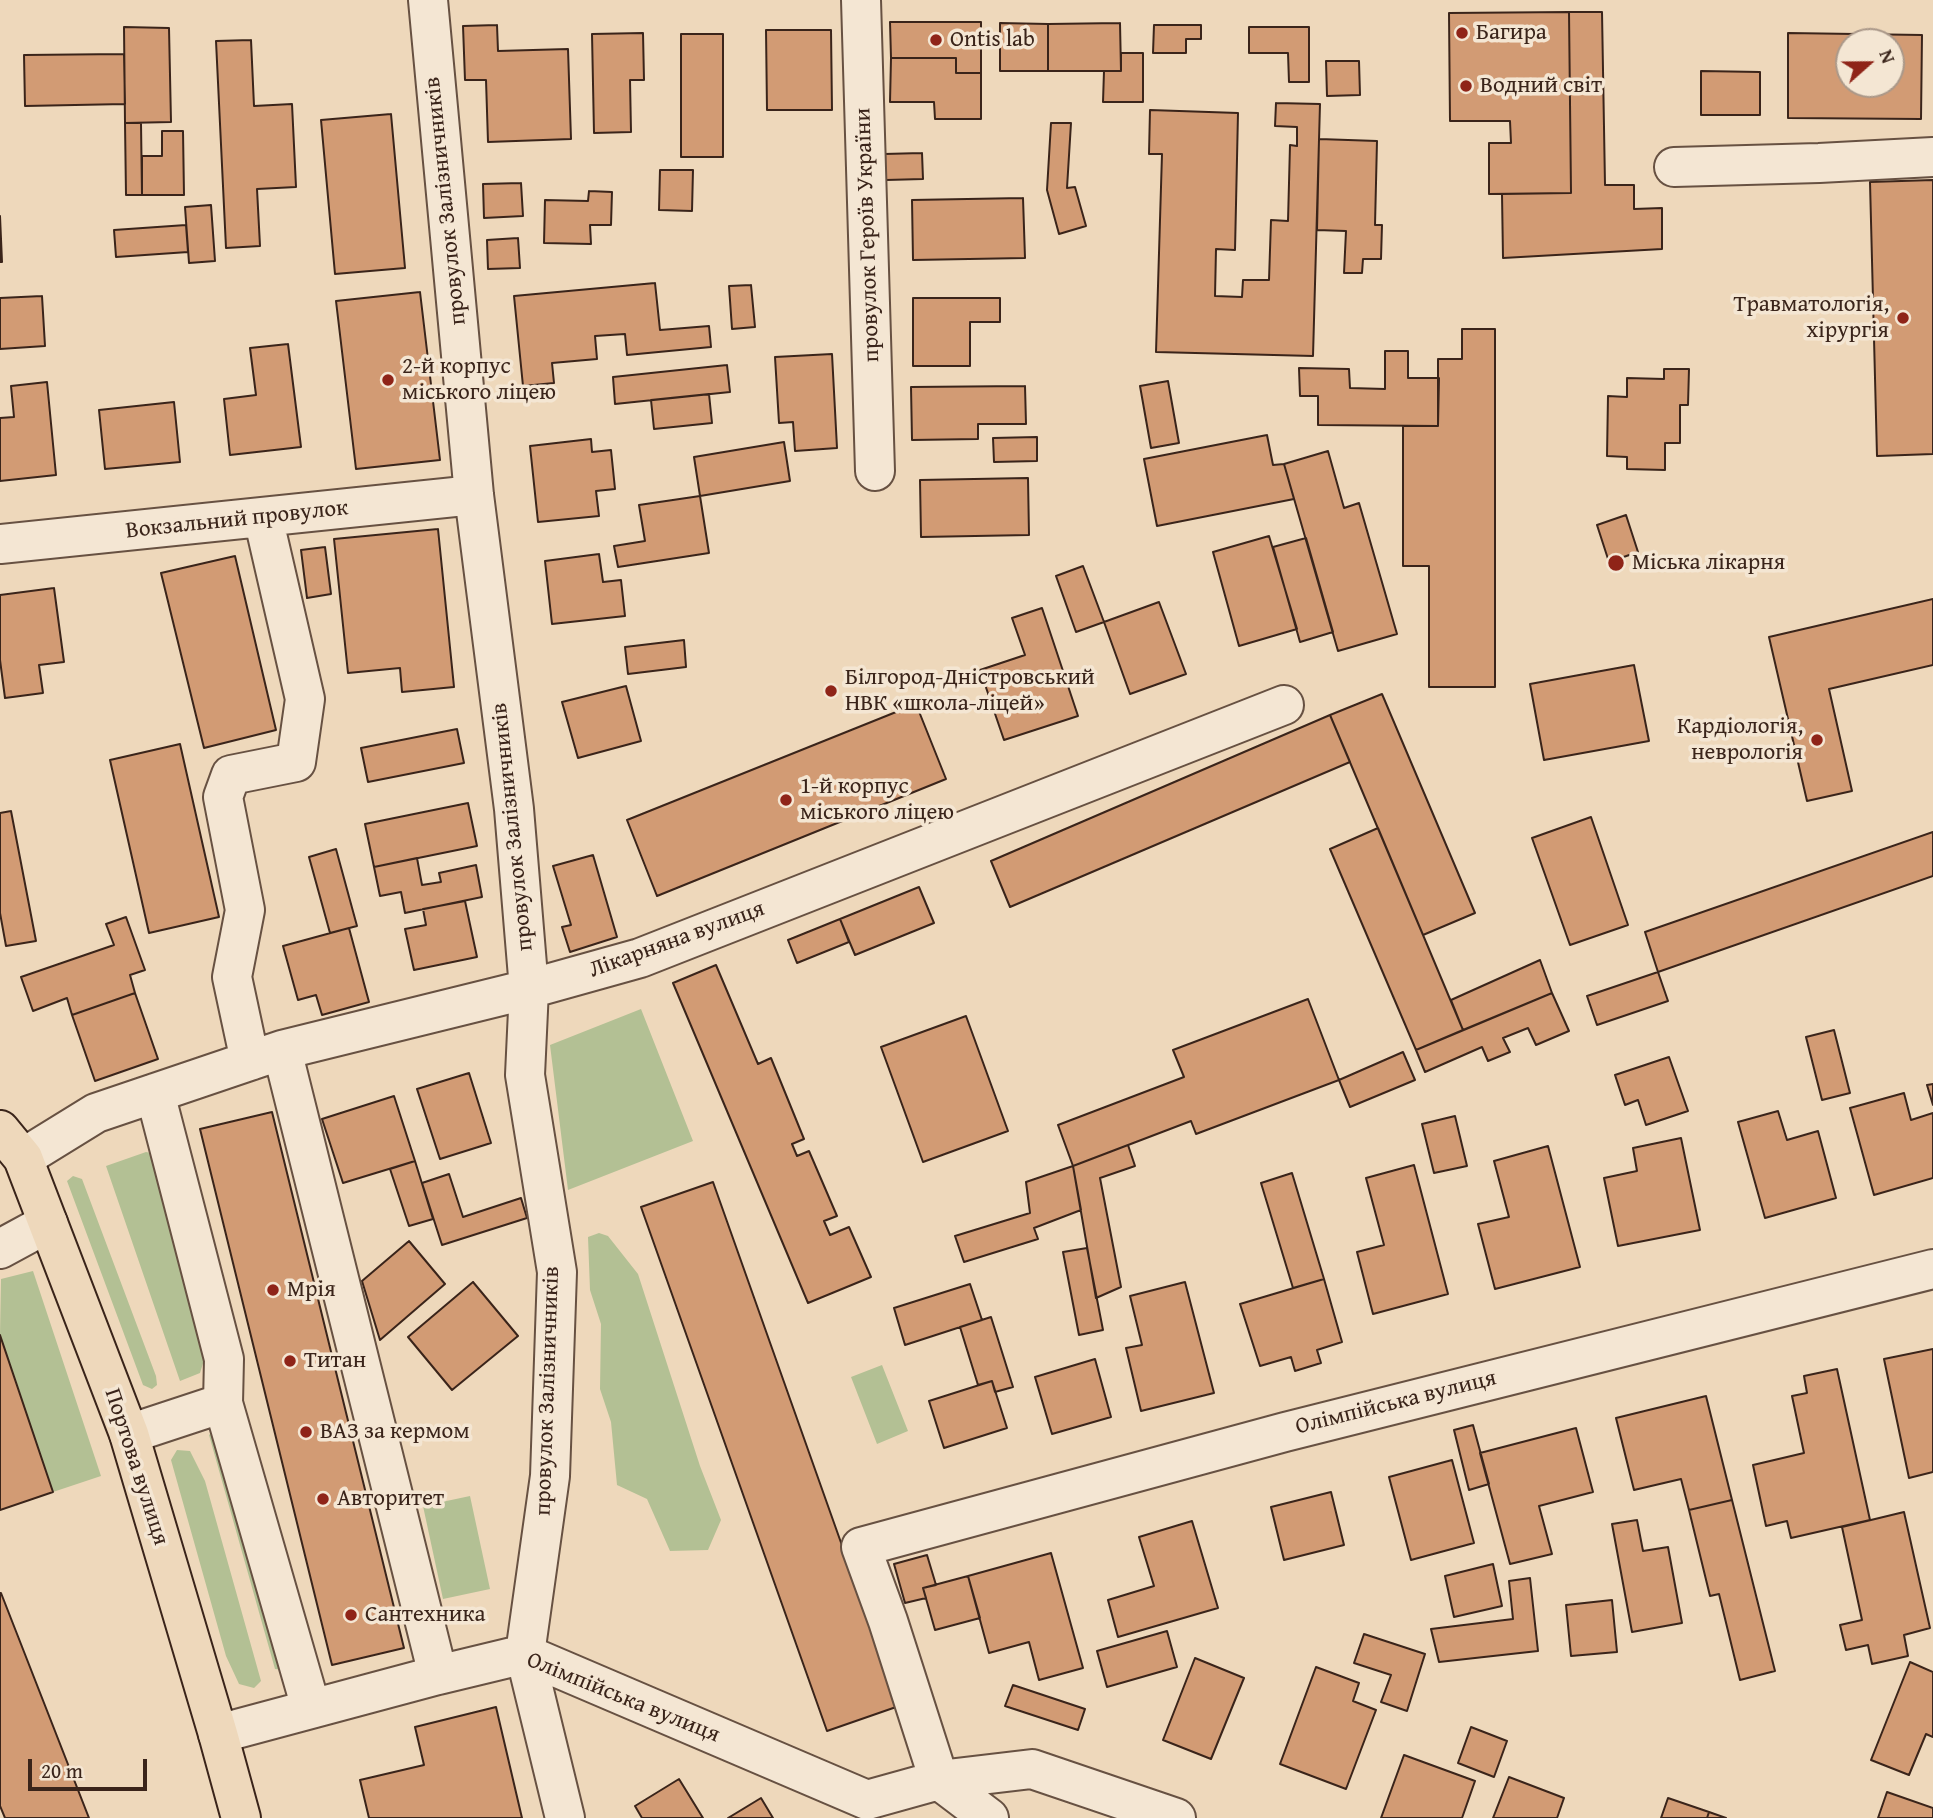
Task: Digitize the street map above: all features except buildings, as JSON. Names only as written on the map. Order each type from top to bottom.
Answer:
[{"type":"main road","name":"Портова вулиця","points":[[11,1144],[48,1223],[129,1434],[241,1818]]},
{"type":"street","name":"провулок Залізничників","points":[[428,0],[474,495],[514,809],[529,989],[525,1075],[557,1272],[550,1476],[525,1654]]},
{"type":"street","name":"провулок Героїв України","points":[[861,0],[875,471]]},
{"type":"street","points":[[1674,167],[1933,157]]},
{"type":"street","name":"Вокзальний провулок","points":[[0,544],[474,495]]},
{"type":"street","points":[[262,517],[305,699],[296,762],[231,775],[222,797],[245,910],[232,977],[266,1056],[438,1675]]},
{"type":"street","name":"Лікарняна вулиця","points":[[11,1144],[266,1056],[640,958],[1284,705]]},
{"type":"street","points":[[155,1093],[224,1359],[223,1404],[311,1708]]},
{"type":"street","points":[[0,1249],[48,1223]]},
{"type":"street","name":"Олімпійська вулиця","points":[[939,1780],[888,1621],[861,1547],[1284,1432],[1933,1269]]},
{"type":"street","points":[[129,1434],[223,1404]]},
{"type":"street","points":[[525,1654],[565,1818]]},
{"type":"street","name":"Олімпійська вулиця","points":[[218,1734],[525,1654],[867,1800],[939,1780],[1032,1769],[1176,1818]]},
{"type":"street","points":[[939,1780],[989,1818]]},
{"type":"green space","points":[[641,1009],[693,1141],[568,1190],[550,1045]]},
{"type":"green space","points":[[146,1152],[156,1154],[205,1357],[200,1373],[180,1381],[106,1166]]},
{"type":"green space","points":[[73,1176],[82,1179],[156,1376],[157,1385],[152,1389],[143,1385],[67,1181]]},
{"type":"green space","points":[[599,1233],[608,1236],[638,1274],[700,1466],[721,1520],[708,1550],[670,1551],[647,1499],[617,1485],[611,1422],[600,1389],[601,1324],[590,1290],[588,1237]]},
{"type":"green space","points":[[33,1271],[101,1476],[53,1492],[0,1335],[1,1279]]},
{"type":"green space","points":[[882,1365],[908,1431],[877,1444],[851,1377]]},
{"type":"green space","points":[[216,1429],[285,1670],[275,1669],[209,1435]]},
{"type":"green space","points":[[177,1450],[190,1451],[205,1481],[261,1681],[254,1688],[239,1684],[226,1656],[171,1460]]},
{"type":"green space","points":[[470,1496],[490,1589],[443,1599],[423,1506]]},
{"type":"place","name":"Багира","points":[[1462,33]]},
{"type":"place","name":"Ontis lab","points":[[936,40]]},
{"type":"place","name":"Водний світ","points":[[1466,86]]},
{"type":"place","name":"Травматологія, хірургія","points":[[1903,318]]},
{"type":"place","name":"2-й корпус міського ліцею","points":[[388,380]]},
{"type":"place","name":"Міська лікарня","points":[[1616,563]]},
{"type":"place","name":"Білгород-Дністровський НВК «школа-ліцей»","points":[[831,691]]},
{"type":"place","name":"Кардіологія, неврологія","points":[[1817,740]]},
{"type":"place","name":"1-й корпус міського ліцею","points":[[786,800]]},
{"type":"place","name":"Мрія","points":[[273,1290]]},
{"type":"place","name":"Титан","points":[[290,1361]]},
{"type":"place","name":"ВАЗ за кермом","points":[[306,1432]]},
{"type":"place","name":"Авторитет","points":[[323,1499]]},
{"type":"place","name":"Сантехника","points":[[351,1615]]}]
